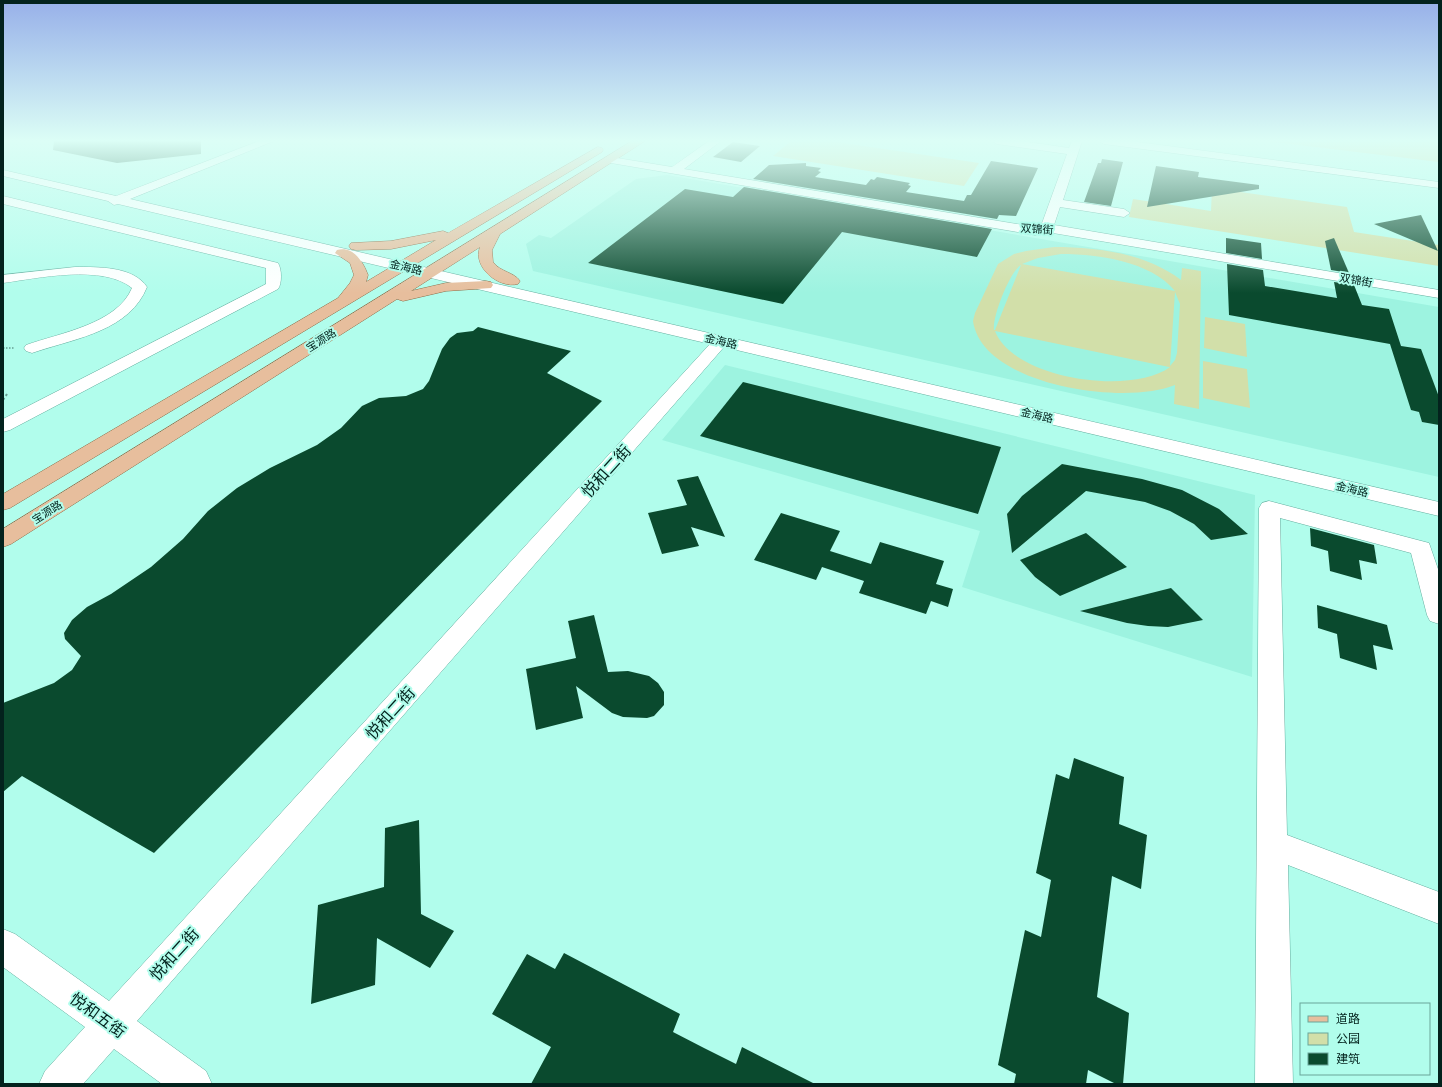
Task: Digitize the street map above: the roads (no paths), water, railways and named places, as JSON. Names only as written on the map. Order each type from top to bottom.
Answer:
[{"type":"main road","name":"宝源路","points":[[3,503],[528,192]]},
{"type":"main road","name":"宝源路","points":[[3,539],[560,192]]},
{"type":"main road","points":[[356,246],[391,245],[424,240],[474,224]]},
{"type":"main road","points":[[495,232],[485,247],[483,254],[484,261],[491,270],[498,275],[513,281]]},
{"type":"main road","points":[[322,314],[347,296],[357,285],[361,275],[356,261],[342,253]]},
{"type":"main road","points":[[363,314],[396,300],[425,291],[458,286],[486,285]]},
{"type":"street","name":"金海路","points":[[81,192],[403,266],[436,269],[513,281],[1439,494]]},
{"type":"street","name":"金海路","points":[[121,192],[416,259],[436,269],[486,285],[1439,509]]},
{"type":"street","points":[[78,218],[111,206],[115,200],[137,192]]},
{"type":"street","name":"双锦街","points":[[803,192],[1035,231],[1047,228],[1439,294]]},
{"type":"street","points":[[1047,228],[1060,192]]},
{"type":"street","points":[[3,200],[273,266],[273,286],[3,426]]},
{"type":"street","points":[[1056,203],[1124,213]]},
{"type":"street","points":[[1288,255],[1290,269]]},
{"type":"street","points":[[3,279],[70,271],[96,272],[123,277],[136,282],[140,287],[139,294],[133,302],[118,315],[95,327],[32,348]]},
{"type":"street","name":"悦和二街","points":[[58,1084],[721,341]]},
{"type":"street","points":[[1274,1084],[1269,508],[1421,548],[1439,615]]},
{"type":"street","points":[[1272,844],[1439,908]]},
{"type":"street","name":"悦和五街","points":[[3,946],[193,1084]]}]
